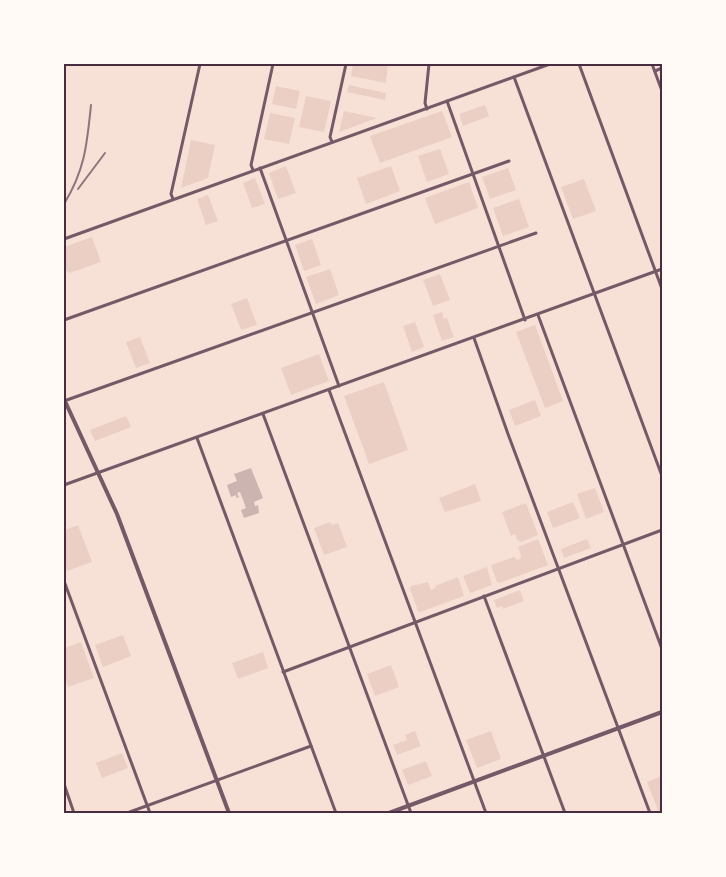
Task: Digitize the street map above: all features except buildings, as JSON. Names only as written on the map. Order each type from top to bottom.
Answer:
[{"type":"street","points":[[173,199],[171,194],[200,64]]},
{"type":"street","points":[[253,170],[251,165],[273,64]]},
{"type":"street","points":[[332,142],[330,137],[346,64]]},
{"type":"street","points":[[427,109],[425,103],[429,64]]},
{"type":"street","points":[[64,239],[427,109],[539,66],[550,64]]},
{"type":"street","points":[[579,64],[662,289]]},
{"type":"street","points":[[652,64],[662,91]]},
{"type":"street","points":[[655,71],[662,68]]},
{"type":"street","points":[[514,77],[662,476]]},
{"type":"street","points":[[447,101],[525,320]]},
{"type":"street","points":[[64,320],[509,161]]},
{"type":"street","points":[[260,168],[338,386]]},
{"type":"street","points":[[229,813],[121,523],[64,401],[536,233]]},
{"type":"street","points":[[64,485],[662,269]]},
{"type":"street","points":[[538,315],[662,649]]},
{"type":"street","points":[[474,338],[650,813]]},
{"type":"street","points":[[329,390],[486,813]]},
{"type":"street","points":[[263,414],[411,813]]},
{"type":"street","points":[[196,438],[336,813]]},
{"type":"street","points":[[283,672],[662,530]]},
{"type":"street","points":[[64,582],[150,813]]},
{"type":"street","points":[[484,596],[565,813]]},
{"type":"street","points":[[389,813],[662,712]]},
{"type":"street","points":[[127,813],[311,746]]},
{"type":"street","points":[[64,784],[74,813]]},
{"type":"shaded area","points":[[353,64],[388,64],[386,83],[351,76]]},
{"type":"shaded area","points":[[349,85],[386,93],[385,100],[347,92]]},
{"type":"shaded area","points":[[276,86],[300,91],[296,109],[272,104]]},
{"type":"shaded area","points":[[306,96],[331,101],[324,132],[299,127]]},
{"type":"shaded area","points":[[485,105],[489,116],[463,126],[459,114]]},
{"type":"shaded area","points":[[344,111],[377,118],[339,132]]},
{"type":"shaded area","points":[[442,111],[452,137],[380,163],[370,136]]},
{"type":"shaded area","points":[[270,113],[295,118],[289,144],[264,139]]},
{"type":"shaded area","points":[[191,140],[215,145],[208,178],[181,188]]},
{"type":"shaded area","points":[[440,149],[449,174],[427,182],[418,156]]},
{"type":"shaded area","points":[[286,166],[296,193],[278,199],[269,173]]},
{"type":"shaded area","points":[[391,166],[400,191],[366,204],[357,178]]},
{"type":"shaded area","points":[[508,168],[516,190],[490,199],[482,177]]},
{"type":"shaded area","points":[[255,178],[265,204],[252,208],[243,183]]},
{"type":"shaded area","points":[[584,179],[596,211],[573,219],[561,187]]},
{"type":"shaded area","points":[[469,182],[478,208],[435,224],[425,198]]},
{"type":"shaded area","points":[[208,195],[218,221],[206,225],[197,199]]},
{"type":"shaded area","points":[[519,199],[529,227],[503,236],[493,208]]},
{"type":"shaded area","points":[[92,237],[101,262],[69,273],[64,268],[64,247]]},
{"type":"shaded area","points":[[312,239],[321,265],[304,271],[295,245]]},
{"type":"shaded area","points":[[330,269],[339,295],[316,304],[306,277]]},
{"type":"shaded area","points":[[440,274],[450,300],[433,306],[423,280]]},
{"type":"shaded area","points":[[247,298],[257,325],[241,330],[231,304]]},
{"type":"shaded area","points":[[442,312],[444,319],[447,318],[454,337],[442,341],[433,315]]},
{"type":"shaded area","points":[[415,322],[424,347],[412,352],[403,326]]},
{"type":"shaded area","points":[[535,325],[563,401],[545,408],[516,332]]},
{"type":"shaded area","points":[[140,337],[150,363],[136,368],[126,342]]},
{"type":"shaded area","points":[[319,354],[329,381],[291,395],[281,368]]},
{"type":"shaded area","points":[[384,382],[408,450],[369,464],[344,396]]},
{"type":"shaded area","points":[[535,400],[541,416],[515,426],[509,410]]},
{"type":"shaded area","points":[[126,416],[131,427],[95,441],[90,430]]},
{"type":"shaded area","points":[[475,484],[481,501],[445,512],[439,498]]},
{"type":"shaded area","points":[[595,488],[604,512],[586,519],[577,494]]},
{"type":"shaded area","points":[[573,502],[580,518],[553,528],[547,512]]},
{"type":"shaded area","points":[[526,503],[538,535],[521,542],[517,540],[515,534],[511,536],[502,512]]},
{"type":"shaded area","points":[[330,522],[332,525],[338,523],[347,547],[324,555],[314,528]]},
{"type":"shaded area","points":[[78,525],[92,562],[67,571],[64,562],[64,530]]},
{"type":"shaded area","points":[[538,539],[548,565],[499,583],[497,582],[491,565],[514,557],[517,560],[520,559],[521,555],[518,547]]},
{"type":"shaded area","points":[[587,539],[591,548],[564,558],[561,549]]},
{"type":"shaded area","points":[[487,567],[492,585],[470,593],[463,576]]},
{"type":"shaded area","points":[[458,577],[464,596],[420,612],[418,611],[410,589],[411,586],[428,582],[431,590],[436,588],[435,586]]},
{"type":"shaded area","points":[[520,590],[524,601],[503,609],[502,606],[497,608],[494,600]]},
{"type":"shaded area","points":[[123,635],[131,656],[103,667],[95,645]]},
{"type":"shaded area","points":[[81,642],[94,678],[68,687],[64,676],[64,648]]},
{"type":"shaded area","points":[[263,652],[268,668],[238,679],[232,663]]},
{"type":"shaded area","points":[[391,665],[399,687],[375,696],[367,674]]},
{"type":"shaded area","points":[[415,731],[421,746],[397,755],[393,745],[407,740],[405,735]]},
{"type":"shaded area","points":[[491,731],[501,759],[477,768],[466,740]]},
{"type":"shaded area","points":[[122,753],[128,768],[102,778],[96,763]]},
{"type":"shaded area","points":[[426,761],[432,776],[408,785],[402,770]]},
{"type":"shaded area","points":[[662,776],[662,813],[659,813],[647,782]]},
{"type":"railway","points":[[64,204],[77,180],[81,168],[91,105]]},
{"type":"railway","points":[[78,189],[105,153]]}]
